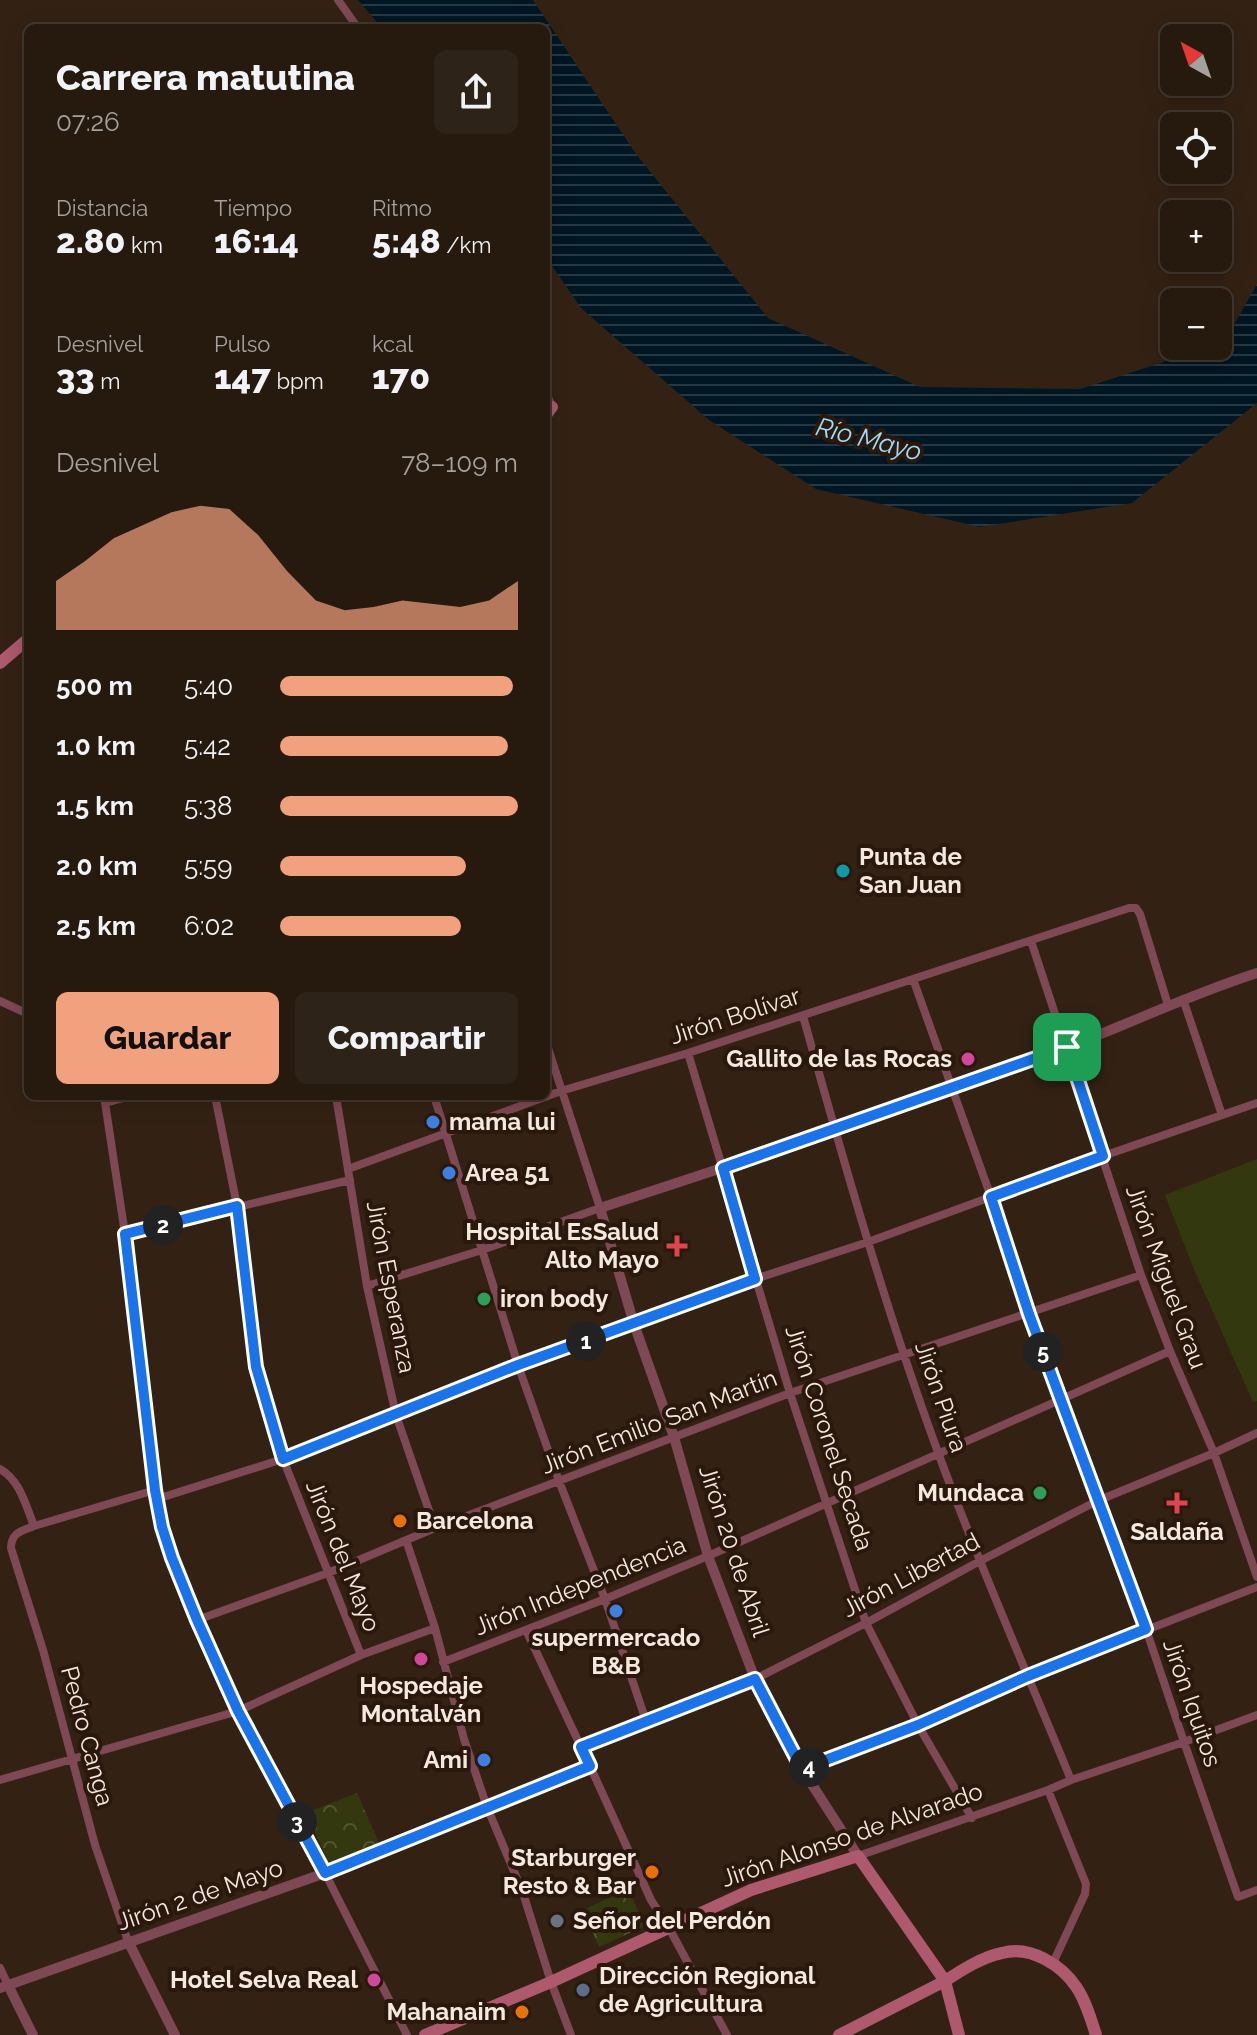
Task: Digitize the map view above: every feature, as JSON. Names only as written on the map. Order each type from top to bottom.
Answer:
[{"type":"main road","points":[[0,663],[24,642]]},
{"type":"main road","name":"Jirón Alonso de Alvarado","points":[[425,2035],[551,1982],[751,1890],[858,1856]]},
{"type":"main road","name":"Jirón 20 de Abril","points":[[858,1856],[945,1981],[959,2035]]},
{"type":"main road","points":[[839,2035],[961,1970],[1001,1953],[1016,1951],[1053,1963],[1077,1988],[1096,2035]]},
{"type":"street","points":[[338,0],[355,24]]},
{"type":"street","name":"Jirón Bolívar","points":[[550,1095],[803,1016],[1129,908],[1136,908],[1140,914],[1168,1005]]},
{"type":"street","name":"Jirón Miguel Grau","points":[[1031,941],[1141,1275],[1214,1453],[1257,1577]]},
{"type":"street","points":[[367,1286],[482,1250],[954,1088],[1067,1047],[1211,987],[1257,973]]},
{"type":"street","name":"Jirón Iquitos","points":[[913,979],[954,1088],[1029,1314],[1146,1629],[1238,1897],[1257,1890]]},
{"type":"street","points":[[1183,999],[1222,1115]]},
{"type":"street","points":[[0,1001],[24,1012]]},
{"type":"street","name":"Jirón Piura","points":[[803,1016],[868,1242],[938,1453],[1071,1780]]},
{"type":"street","name":"Jirón Coronel Secada","points":[[688,1053],[790,1393],[866,1623],[918,1725],[972,1818]]},
{"type":"street","name":"Jirón 20 de Abril","points":[[550,1055],[634,1324],[674,1437],[708,1556],[755,1679],[802,1769],[858,1856]]},
{"type":"street","points":[[105,1100],[125,1234],[156,1495],[172,1558],[238,1711],[407,2035]]},
{"type":"street","name":"Jirón del Mayo","points":[[216,1100],[237,1206],[256,1367],[283,1459],[361,1655]]},
{"type":"street","name":"Jirón Esperanza","points":[[337,1100],[367,1286],[396,1415],[435,1528]]},
{"type":"street","points":[[435,1100],[518,1365],[605,1599],[646,1721]]},
{"type":"street","name":"Jirón Bolívar","points":[[348,1169],[537,1100]]},
{"type":"street","points":[[0,1469],[16,1483],[34,1526],[283,1459],[518,1365],[1257,1103]]},
{"type":"street","points":[[125,1234],[350,1180]]},
{"type":"street","name":"Jirón Emilio San Martín","points":[[197,1620],[328,1573],[435,1528],[790,1393],[1141,1275]]},
{"type":"street","name":"Jirón Independencia","points":[[443,1662],[708,1556],[1170,1351]]},
{"type":"street","name":"Jirón Libertad","points":[[581,1747],[755,1679],[1097,1501],[1257,1433]]},
{"type":"street","name":"Pedro Canga","points":[[34,1526],[16,1533],[11,1540],[11,1548],[43,1650],[95,1845],[128,1941]]},
{"type":"street","points":[[406,1540],[435,1628],[464,1739],[487,1807],[523,1893],[571,2035]]},
{"type":"street","points":[[802,1769],[918,1725],[1028,1676],[1257,1587]]},
{"type":"street","points":[[0,1780],[238,1711],[361,1655],[435,1628]]},
{"type":"street","points":[[526,1630],[651,1900],[727,2035]]},
{"type":"street","points":[[347,1661],[354,1639]]},
{"type":"street","name":"Jirón Alonso de Alvarado","points":[[858,1856],[1257,1715]]},
{"type":"street","name":"Jirón 2 de Mayo","points":[[4,1987],[325,1873],[590,1766]]},
{"type":"street","points":[[1048,1790],[1086,1884],[1085,1894],[1053,1963]]},
{"type":"street","points":[[128,1941],[175,2035]]},
{"type":"street","points":[[0,1968],[4,1987],[33,2035]]},
{"type":"green space","points":[[1257,1159],[1257,1401],[1253,1402],[1193,1267],[1165,1195]]},
{"type":"green space","points":[[357,1793],[379,1843],[329,1863],[306,1813]]},
{"type":"green space","points":[[628,1889],[645,1926],[599,1947],[583,1910]]},
{"type":"water","points":[[358,0],[533,0],[549,24],[379,24]]},
{"type":"water","name":"Río Mayo","points":[[550,25],[636,154],[768,318],[920,387],[1080,389],[1167,360],[1232,360],[1232,325],[1257,284],[1257,403],[1132,503],[980,527],[816,489],[709,420],[581,308],[550,263]]},
{"type":"place","name":"Punta de San Juan","points":[[843,871]]},
{"type":"place","name":"Gallito de las Rocas","points":[[968,1059]]},
{"type":"place","name":"mama lui","points":[[433,1122]]},
{"type":"place","name":"Area 51","points":[[449,1173]]},
{"type":"place","name":"Hospital EsSalud Alto Mayo","points":[[677,1246]]},
{"type":"place","name":"iron body","points":[[484,1299]]},
{"type":"place","name":"Mundaca","points":[[1040,1493]]},
{"type":"place","name":"Saldaña","points":[[1177,1503]]},
{"type":"place","name":"Barcelona","points":[[400,1521]]},
{"type":"place","name":"supermercado B&B","points":[[616,1611]]},
{"type":"place","name":"Hospedaje Montalván","points":[[421,1659]]},
{"type":"place","name":"Ami","points":[[484,1760]]},
{"type":"place","name":"Starburger Resto & Bar","points":[[652,1872]]},
{"type":"place","name":"Señor del Perdón","points":[[557,1921]]},
{"type":"place","name":"Hotel Selva Real","points":[[374,1980]]},
{"type":"place","name":"Dirección Regional de Agricultura","points":[[583,1990]]},
{"type":"place","name":"Mahanaim","points":[[522,2012]]},
{"type":"route","points":[[1067,1047],[1103,1156],[991,1197],[1029,1314],[1146,1629],[1028,1676],[918,1725],[802,1769],[755,1679],[581,1747],[590,1766],[325,1873],[238,1711],[197,1620],[162,1527],[125,1234],[237,1206],[256,1367],[283,1459],[518,1365],[755,1279],[723,1168],[1067,1047]]}]
